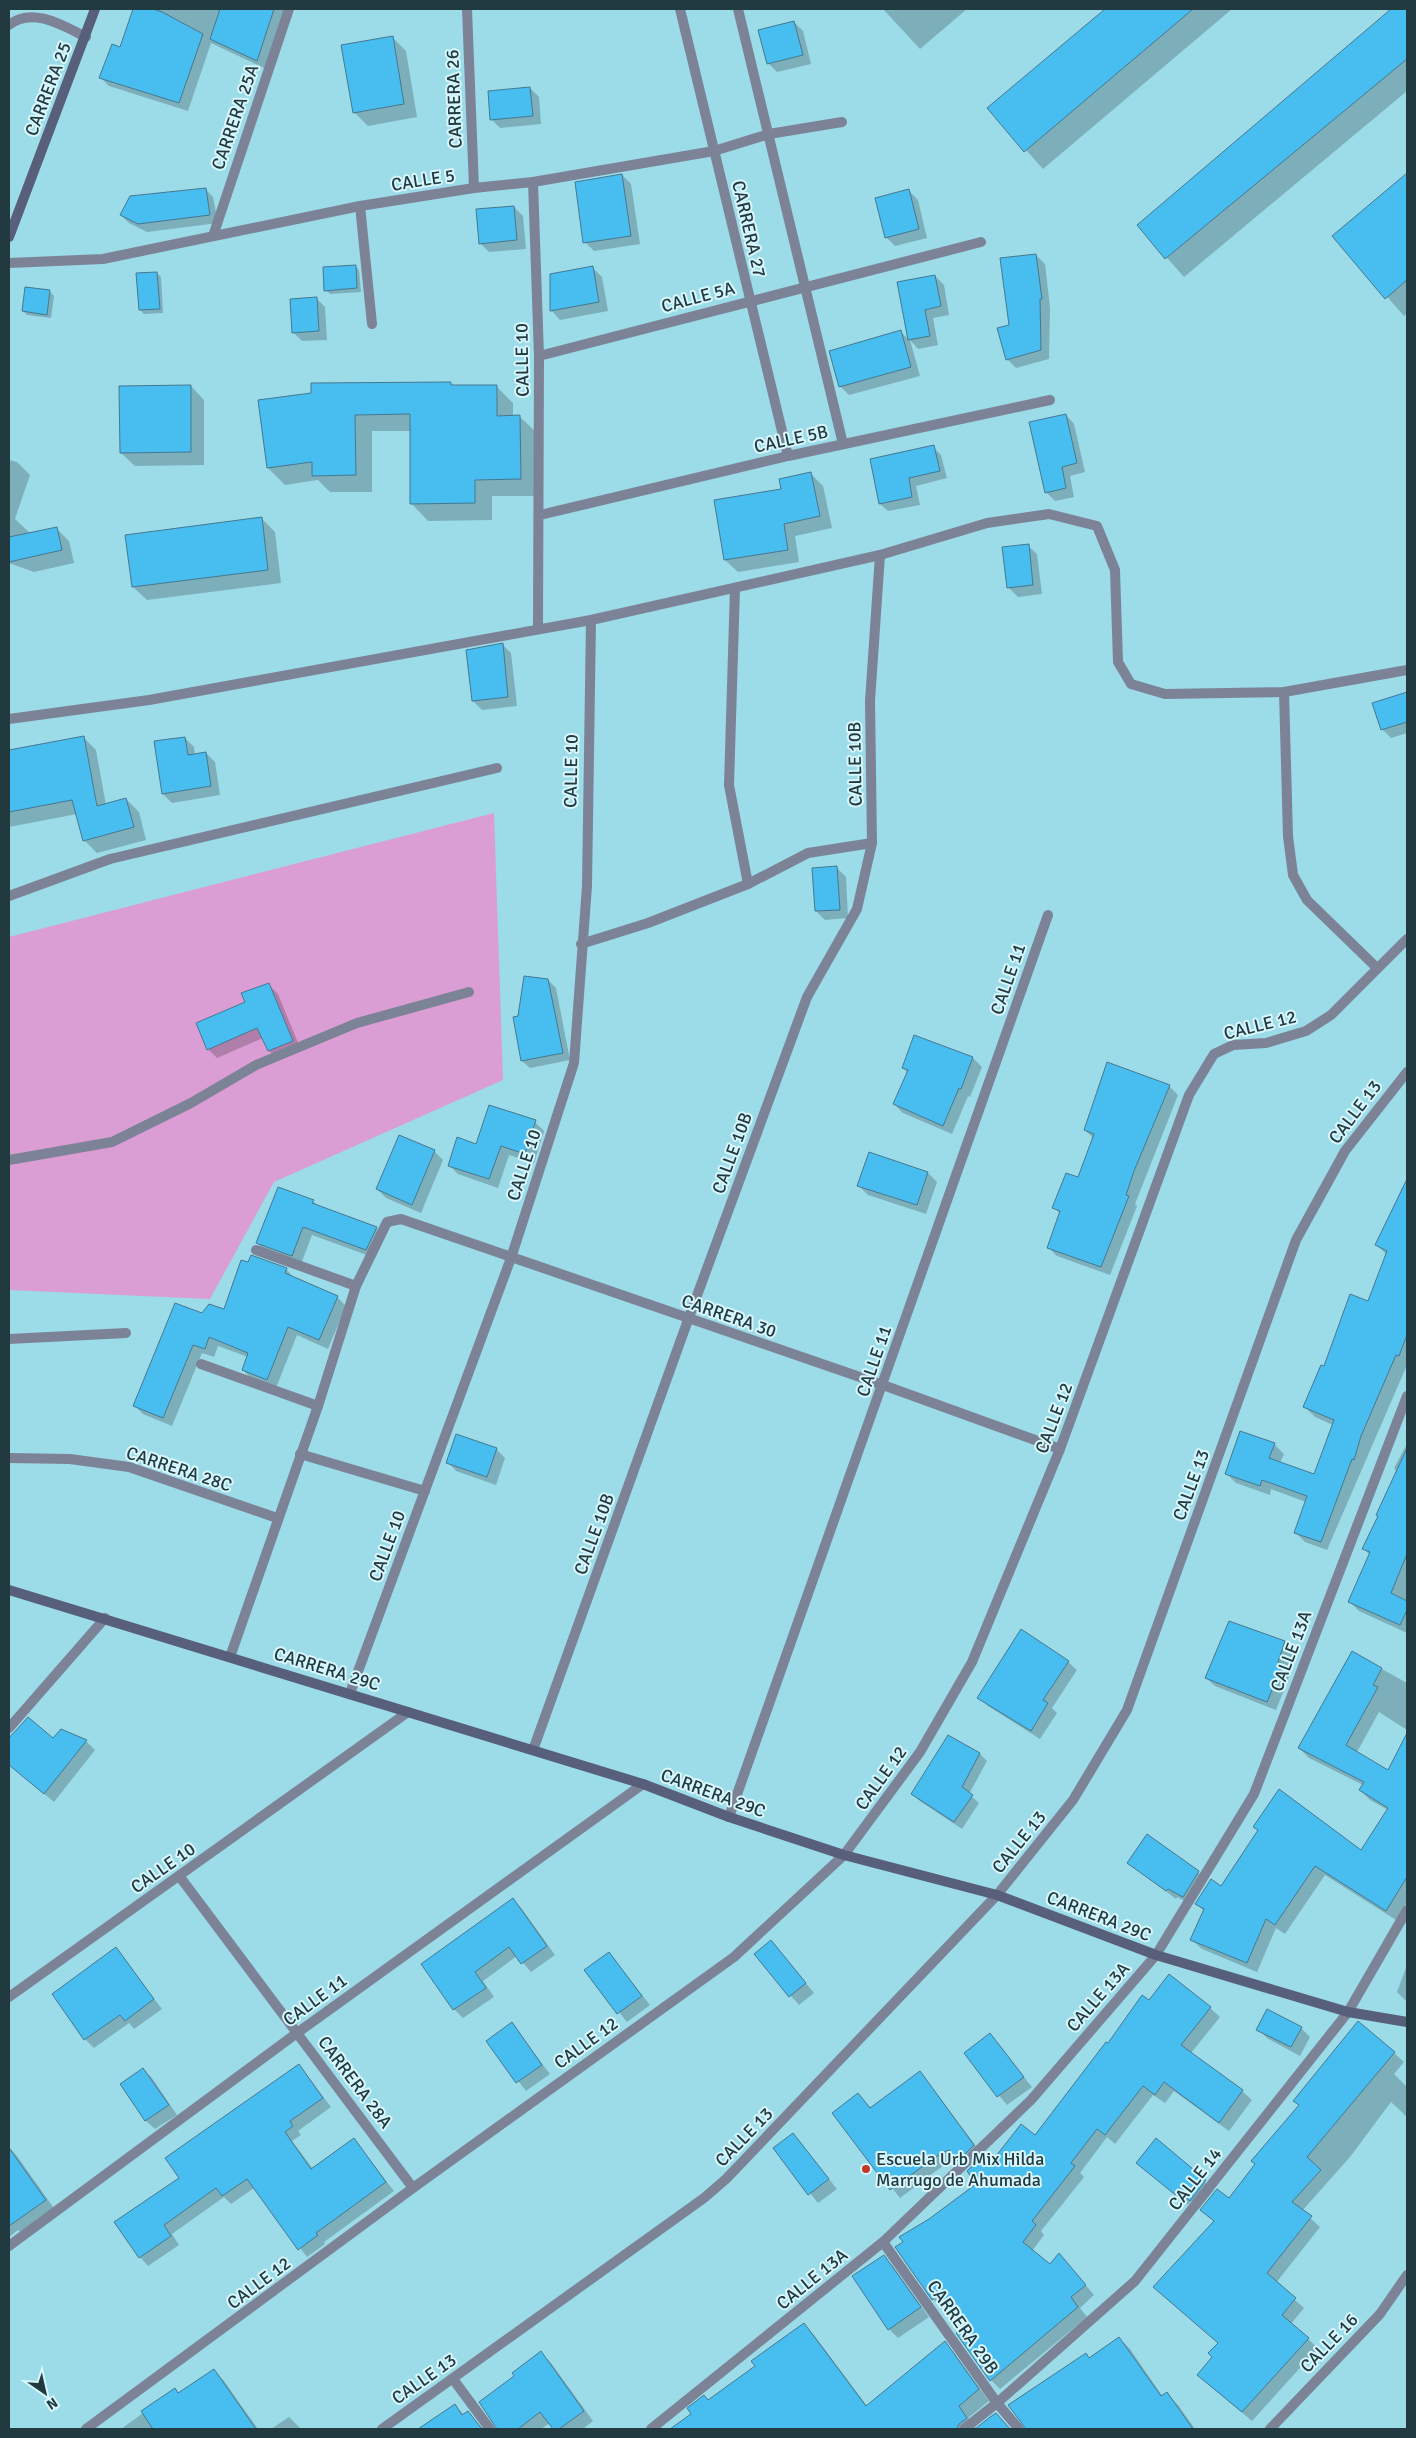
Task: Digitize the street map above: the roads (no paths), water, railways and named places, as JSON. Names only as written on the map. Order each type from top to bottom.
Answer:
[{"type":"street","name":"CARRERA 25","points":[[9,237],[95,9]]},
{"type":"street","name":"CARRERA 25A","points":[[213,236],[289,9]]},
{"type":"street","name":"CARRERA 26","points":[[467,9],[474,188]]},
{"type":"street","name":"CARRERA 27","points":[[680,9],[788,456]]},
{"type":"street","points":[[738,9],[843,444]]},
{"type":"street","points":[[9,24],[30,17],[44,19],[86,37]]},
{"type":"street","name":"CALLE 5","points":[[9,263],[103,259],[360,206],[474,188],[533,182],[714,151],[769,134],[842,122]]},
{"type":"street","name":"CALLE 10","points":[[533,182],[539,356],[540,515],[538,628]]},
{"type":"street","points":[[360,206],[372,324]]},
{"type":"street","name":"CALLE 5A","points":[[539,356],[749,300],[804,288],[981,242]]},
{"type":"street","name":"CALLE 5B","points":[[540,515],[788,456],[1050,400]]},
{"type":"street","points":[[9,719],[149,700],[538,628],[591,620],[880,555],[987,523],[1049,514],[1097,526],[1115,570],[1118,662],[1131,684],[1165,694],[1284,692],[1407,670]]},
{"type":"street","name":"CALLE 10B","points":[[534,1750],[688,1320],[807,997],[857,909],[872,844],[870,701],[880,555]]},
{"type":"street","points":[[735,588],[729,785],[748,884]]},
{"type":"street","name":"CALLE 10","points":[[350,1693],[511,1258],[574,1063],[581,944],[587,886],[591,620]]},
{"type":"street","points":[[1284,692],[1288,836],[1293,875],[1307,900],[1377,968]]},
{"type":"street","points":[[9,896],[110,860],[497,768]]},
{"type":"street","points":[[581,944],[648,923],[748,884],[808,853],[872,844]]},
{"type":"street","name":"CALLE 11","points":[[729,1818],[1048,915]]},
{"type":"street","name":"CALLE 12","points":[[86,2429],[412,2188],[734,1957],[844,1855],[920,1752],[972,1662],[1060,1449],[1189,1095],[1214,1054],[1233,1045],[1266,1043],[1306,1031],[1331,1015],[1407,940]]},
{"type":"street","points":[[9,1160],[112,1142],[191,1103],[256,1065],[357,1023],[469,992]]},
{"type":"street","name":"CALLE 13","points":[[382,2429],[726,2179],[997,1895],[1073,1800],[1127,1710],[1296,1240],[1345,1151],[1407,1072]]},
{"type":"street","name":"CARRERA 30","points":[[356,1286],[387,1222],[401,1219],[688,1320],[883,1385],[1060,1449]]},
{"type":"street","points":[[230,1656],[318,1406],[356,1286],[256,1250]]},
{"type":"street","points":[[9,1340],[126,1333]]},
{"type":"street","points":[[201,1364],[318,1406]]},
{"type":"street","name":"CALLE 13A","points":[[651,2429],[883,2242],[1031,2100],[1156,1955],[1254,1794],[1407,1396]]},
{"type":"street","points":[[300,1454],[425,1491]]},
{"type":"street","name":"CARRERA 28C","points":[[9,1458],[70,1459],[129,1467],[277,1518]]},
{"type":"street","name":"CARRERA 29C","points":[[9,1590],[230,1656],[642,1784],[729,1818],[844,1855],[997,1895],[1156,1955],[1348,2012],[1407,2022]]},
{"type":"street","points":[[9,1728],[105,1618]]},
{"type":"street","name":"CALLE 10","points":[[9,1997],[180,1877],[408,1712]]},
{"type":"street","name":"CALLE 11","points":[[9,2246],[298,2033],[642,1784]]},
{"type":"street","name":"CARRERA 28A","points":[[180,1877],[412,2188]]},
{"type":"street","name":"CALLE 14","points":[[964,2429],[997,2403],[1135,2281],[1348,2012],[1407,1910]]},
{"type":"street","name":"CARRERA 29B","points":[[883,2242],[997,2403],[1019,2429]]},
{"type":"street","name":"CALLE 16","points":[[1270,2429],[1380,2314],[1407,2275]]},
{"type":"street","points":[[453,2379],[490,2429]]},
{"type":"place","name":"Escuela Urb Mix Hilda Marrugo de Ahumada","points":[[866,2169]]}]
